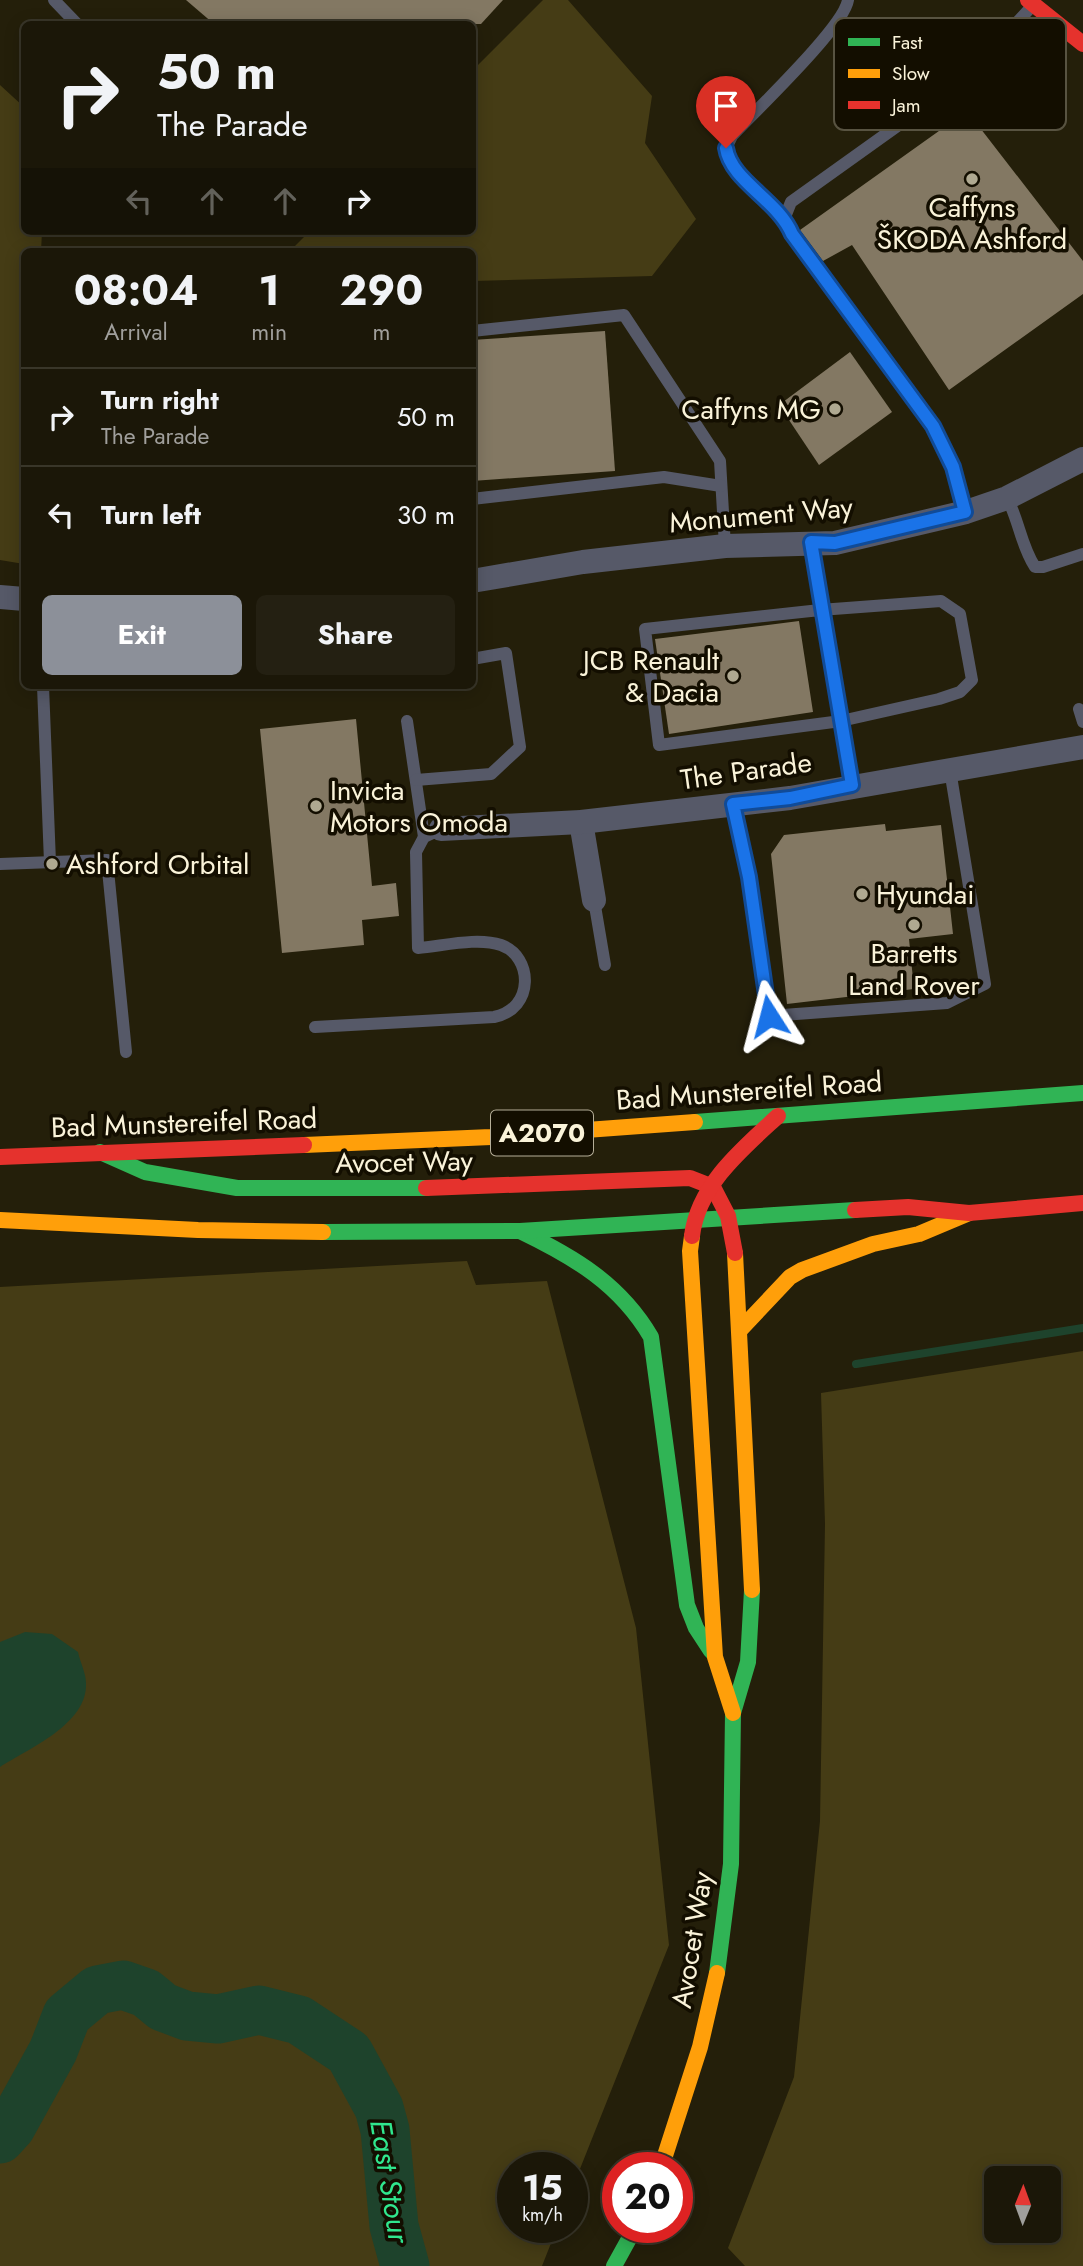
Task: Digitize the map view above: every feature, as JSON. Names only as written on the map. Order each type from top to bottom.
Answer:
[{"type":"main road","points":[[1030,2],[1050,18]]},
{"type":"main road","points":[[1066,31],[1083,44]]},
{"type":"main road","name":"Bad Munstereifel Road","points":[[0,1157],[491,1137],[1083,1093]]},
{"type":"main road","name":"Avocet Way","points":[[733,1713],[715,1657],[690,1251],[695,1219],[713,1187],[737,1154],[778,1116]]},
{"type":"main road","name":"Avocet Way","points":[[100,1152],[145,1172],[237,1188],[473,1188],[659,1177],[690,1178],[713,1187],[729,1216],[735,1253],[753,1605],[748,1662],[733,1713],[731,1864],[720,1958],[699,2047],[666,2152]]},
{"type":"main road","points":[[0,1220],[69,1221],[198,1230],[391,1233],[520,1231],[908,1207],[969,1213],[1083,1203]]},
{"type":"main road","points":[[740,1330],[790,1277],[802,1270],[873,1244],[919,1234],[969,1213]]},
{"type":"main road","name":"Avocet Way","points":[[520,1231],[597,1271],[641,1317],[651,1337],[687,1605],[696,1628],[715,1657]]},
{"type":"main road","points":[[614,2266],[627,2243]]},
{"type":"street","name":"Monument Way","points":[[476,581],[583,562],[724,547],[835,543],[965,512],[1007,498],[1083,458]]},
{"type":"street","points":[[0,597],[21,599]]},
{"type":"street","name":"The Parade","points":[[432,833],[582,822],[790,798],[852,785],[1083,747]]},
{"type":"street","points":[[582,822],[594,900]]},
{"type":"lane","points":[[54,0],[74,21]]},
{"type":"lane","points":[[840,18],[847,9],[848,0]]},
{"type":"lane","points":[[1017,18],[1030,2]]},
{"type":"lane","points":[[834,25],[732,136],[726,148],[728,161],[785,217],[792,234],[933,426],[953,467],[965,512]]},
{"type":"lane","points":[[785,217],[791,202],[892,130]]},
{"type":"lane","points":[[476,331],[624,315],[720,461],[724,547]]},
{"type":"lane","points":[[476,499],[664,477],[721,486]]},
{"type":"lane","points":[[1007,498],[1019,521],[1029,557],[1035,567],[1083,554]]},
{"type":"lane","points":[[811,542],[820,610],[834,668],[852,785]]},
{"type":"lane","points":[[941,601],[960,614],[972,680],[960,692],[841,721],[659,745],[645,629],[820,610],[941,601]]},
{"type":"lane","points":[[416,780],[491,774],[520,747],[506,653],[476,658]]},
{"type":"lane","points":[[43,689],[50,862]]},
{"type":"lane","points":[[315,1027],[494,1017],[509,1014],[519,1005],[525,979],[514,953],[503,946],[480,943],[418,947],[416,852],[432,833],[416,780],[407,721]]},
{"type":"lane","points":[[733,804],[749,877],[769,1016],[947,1003],[985,984],[950,770]]},
{"type":"lane","points":[[0,864],[107,860],[126,1052]]},
{"type":"lane","points":[[594,900],[605,965]]},
{"type":"shaded area","points":[[543,0],[568,0],[652,96],[645,143],[696,219],[652,276],[476,281],[476,248],[293,248],[306,235],[476,235],[476,67]]},
{"type":"shaded area","points":[[0,85],[21,104],[21,235],[42,235],[41,248],[21,248],[21,564],[0,560]]},
{"type":"shaded area","points":[[467,1261],[476,1285],[547,1281],[636,1628],[669,1945],[587,2152],[497,2152],[497,2243],[551,2243],[542,2266],[0,2266],[0,1287]]},
{"type":"shaded area","points":[[1083,1351],[1083,2266],[745,2266],[728,2248],[794,2077],[820,1821],[825,1524],[821,1393]]},
{"type":"shaded area","points":[[25,1632],[52,1634],[78,1652],[86,1679],[84,1698],[67,1723],[54,1734],[0,1767],[0,1642]]},
{"type":"building","points":[[186,0],[503,0],[481,24],[476,24],[476,21],[210,21]]},
{"type":"building","points":[[940,130],[982,130],[1083,261],[1083,294],[949,390],[852,245],[823,261],[800,230]]},
{"type":"building","points":[[605,331],[615,471],[476,481],[476,340]]},
{"type":"building","name":"Caffyns MG","points":[[850,352],[892,412],[819,465],[779,405]]},
{"type":"building","name":"JCB Renault & Dacia","points":[[799,621],[813,712],[669,734],[655,639]]},
{"type":"building","name":"Invicta Motors Omoda","points":[[356,719],[372,886],[396,883],[399,916],[362,920],[364,945],[282,953],[260,729]]},
{"type":"building","name":"Hyundai","points":[[885,824],[886,831],[941,825],[953,934],[909,939],[914,989],[787,1004],[771,854],[784,835]]},
{"type":"waterway","points":[[856,1364],[1083,1328]]},
{"type":"waterway","name":"East Stour","points":[[0,2139],[11,2127],[53,2051],[67,2015],[97,1990],[123,1985],[146,1993],[163,2007],[187,2016],[218,2019],[259,2010],[299,2020],[349,2053],[379,2108],[385,2130],[394,2226],[405,2266]]},
{"type":"traffic: fast","points":[[695,1122],[1083,1093]]},
{"type":"traffic: fast","points":[[100,1152],[145,1172],[237,1188],[426,1188]]},
{"type":"traffic: fast","points":[[323,1232],[520,1231],[855,1210]]},
{"type":"traffic: fast","points":[[520,1231],[559,1251],[594,1274],[625,1302],[651,1337],[687,1605],[696,1628],[711,1651]]},
{"type":"traffic: fast","points":[[717,1973],[731,1864],[733,1713],[748,1662],[752,1590]]},
{"type":"traffic: fast","points":[[614,2266],[627,2243]]},
{"type":"traffic: slow","points":[[304,1145],[491,1137],[695,1122]]},
{"type":"traffic: slow","points":[[740,1330],[790,1277],[802,1270],[873,1244],[919,1234],[969,1213]]},
{"type":"traffic: slow","points":[[0,1220],[198,1230],[323,1232]]},
{"type":"traffic: slow","points":[[692,1236],[690,1251],[715,1657],[733,1713]]},
{"type":"traffic: slow","points":[[735,1253],[752,1590]]},
{"type":"traffic: slow","points":[[666,2152],[700,2047],[717,1973]]},
{"type":"traffic: jam","points":[[1028,0],[1050,18]]},
{"type":"traffic: jam","points":[[1066,30],[1083,44]]},
{"type":"traffic: jam","points":[[692,1236],[703,1200],[713,1184],[737,1155],[778,1116]]},
{"type":"traffic: jam","points":[[0,1157],[304,1145]]},
{"type":"traffic: jam","points":[[426,1188],[690,1178],[713,1187],[728,1216],[735,1253]]},
{"type":"traffic: jam","points":[[855,1210],[908,1207],[969,1213],[1083,1203]]},
{"type":"place","name":"Caffyns ŠKODA Ashford","points":[[972,179]]},
{"type":"place","name":"Caffyns MG","points":[[835,409]]},
{"type":"place","name":"JCB Renault & Dacia","points":[[733,676]]},
{"type":"place","name":"Invicta Motors Omoda","points":[[316,806]]},
{"type":"place","name":"Ashford Orbital","points":[[52,864]]},
{"type":"place","name":"Hyundai","points":[[862,894]]},
{"type":"place","name":"Barretts Land Rover","points":[[914,925]]},
{"type":"route","points":[[726,148],[728,161],[785,217],[792,234],[933,426],[953,467],[965,512],[835,543],[811,542],[820,610],[834,668],[852,785],[790,798],[733,804],[749,877],[769,1016]]}]
